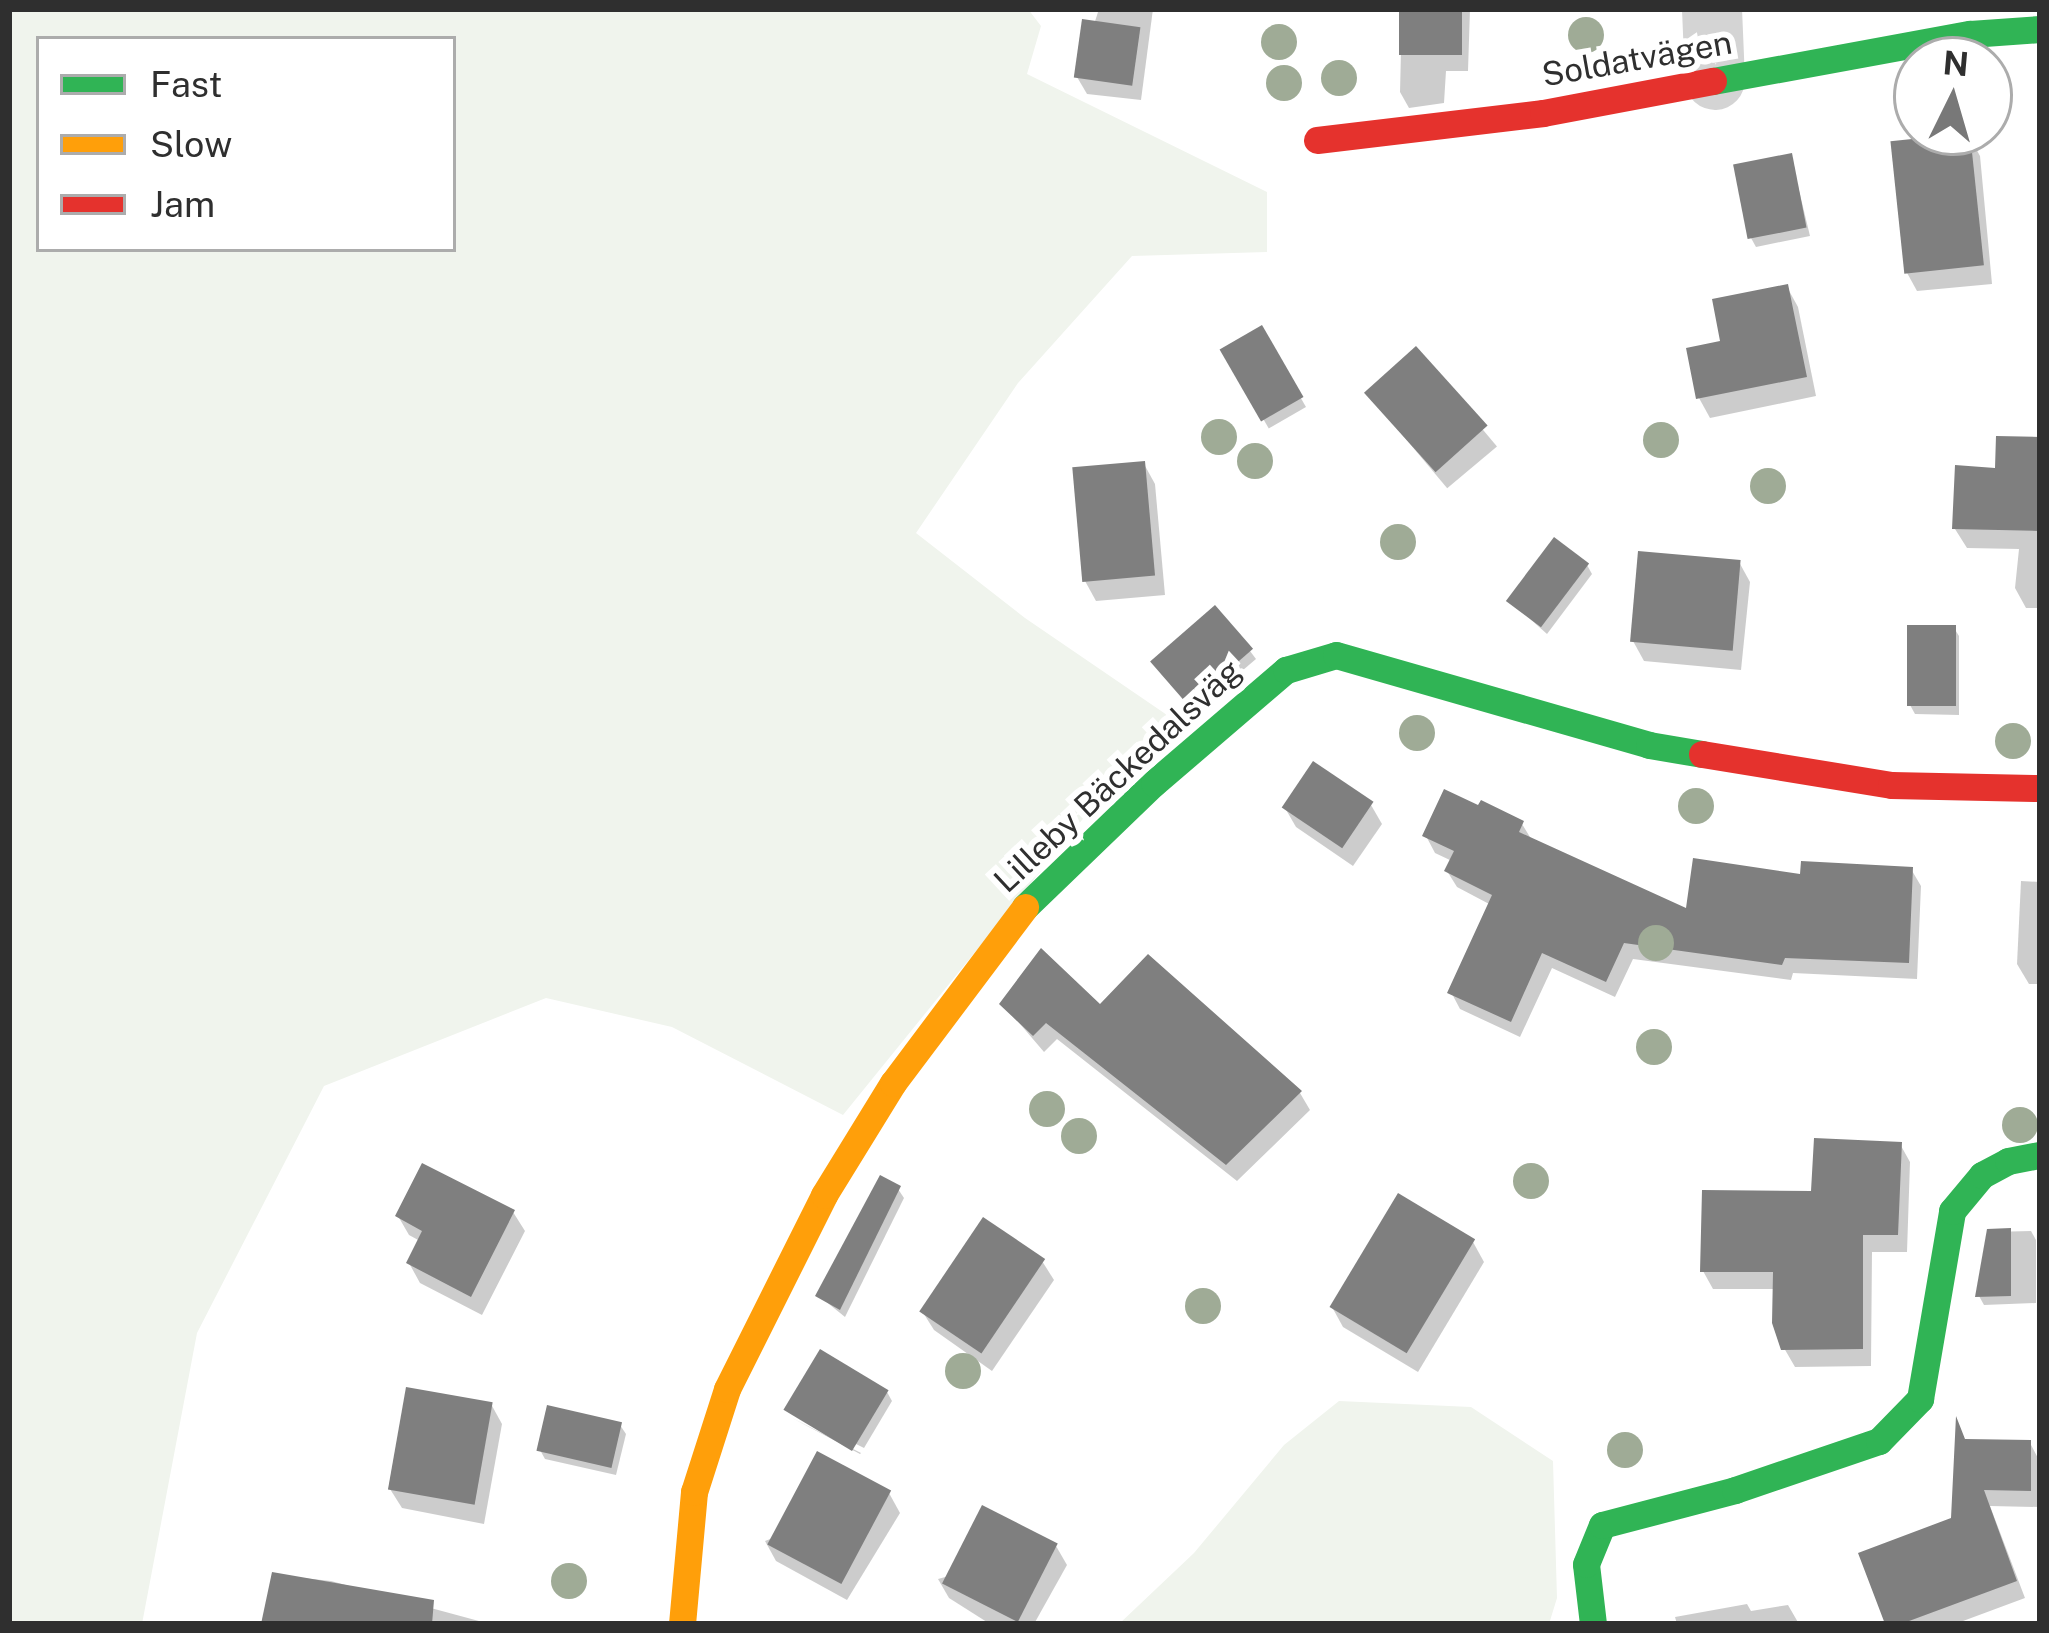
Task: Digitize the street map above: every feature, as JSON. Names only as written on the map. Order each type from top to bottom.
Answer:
[{"type":"street","points":[[1712,9],[1714,80]]},
{"type":"street","name":"Soldatvägen","points":[[1317,140],[1543,113],[1834,63],[1970,34],[2040,29]]},
{"type":"street","name":"Lilleby Bäckedalsväg","points":[[682,1624],[694,1492],[728,1389],[824,1195],[872,1117],[946,1006],[1023,909],[1154,783],[1286,670],[1336,655],[1649,745],[1891,784],[2040,788]]},
{"type":"street","points":[[1593,1624],[1586,1564],[1591,1541],[1602,1525],[1735,1490],[1879,1441],[1920,1400],[1952,1211],[1959,1196],[2008,1161],[2040,1155]]},
{"type":"shaded area","points":[[9,9],[1028,9],[1041,26],[1027,74],[1267,192],[1267,252],[1132,256],[1018,383],[916,533],[1025,618],[1167,715],[843,1115],[672,1027],[546,998],[324,1086],[197,1333],[142,1624],[9,1624]]},
{"type":"shaded area","points":[[1339,1401],[1471,1407],[1553,1461],[1557,1598],[1549,1624],[1119,1624],[1194,1553],[1284,1445]]},
{"type":"building","points":[[1399,9],[1462,9],[1462,55],[1399,55]]},
{"type":"building","points":[[1082,19],[1140,27],[1132,86],[1074,77]]},
{"type":"building","points":[[1890,141],[1893,156],[1972,156],[1984,265],[1904,274]]},
{"type":"building","points":[[1792,153],[1807,228],[1748,239],[1733,164]]},
{"type":"building","points":[[1788,284],[1807,377],[1696,399],[1686,348],[1720,341],[1712,299]]},
{"type":"building","points":[[1262,325],[1304,397],[1261,421],[1220,350]]},
{"type":"building","points":[[1416,346],[1488,426],[1436,472],[1364,393]]},
{"type":"building","points":[[1996,436],[2040,437],[2040,531],[1952,529],[1955,465],[1995,468]]},
{"type":"building","points":[[1145,461],[1155,576],[1082,582],[1072,467]]},
{"type":"building","points":[[1554,537],[1589,563],[1541,627],[1506,601]]},
{"type":"building","points":[[1638,551],[1741,560],[1733,651],[1630,642]]},
{"type":"building","points":[[1215,605],[1253,649],[1188,705],[1150,661]]},
{"type":"building","points":[[1907,625],[1956,625],[1956,706],[1907,706]]},
{"type":"building","points":[[1313,761],[1374,802],[1342,848],[1282,807]]},
{"type":"building","points":[[1444,789],[1524,821],[1519,832],[1686,908],[1693,858],[1800,874],[1801,861],[1913,867],[1909,963],[1785,958],[1782,965],[1624,943],[1606,982],[1542,953],[1511,1022],[1447,993],[1492,895],[1444,871],[1454,851],[1422,836]]},
{"type":"building","points":[[1041,948],[1100,1004],[1148,954],[1302,1091],[1226,1165],[1046,1023],[1033,1036],[999,1004]]},
{"type":"building","points":[[1814,1138],[1902,1142],[1898,1235],[1863,1235],[1863,1349],[1781,1350],[1772,1323],[1773,1272],[1700,1272],[1702,1190],[1811,1191]]},
{"type":"building","points":[[422,1163],[515,1210],[471,1297],[406,1263],[422,1231],[395,1216]]},
{"type":"building","points":[[880,1175],[901,1186],[840,1310],[815,1296]]},
{"type":"building","points":[[1398,1193],[1475,1239],[1407,1353],[1329,1307]]},
{"type":"building","points":[[983,1217],[1045,1259],[981,1353],[919,1312]]},
{"type":"building","points":[[2011,1228],[2011,1296],[1975,1297],[1987,1229]]},
{"type":"building","points":[[820,1349],[889,1390],[852,1451],[783,1410]]},
{"type":"building","points":[[406,1387],[493,1402],[475,1505],[388,1489]]},
{"type":"building","points":[[547,1405],[622,1422],[611,1468],[536,1451]]},
{"type":"building","points":[[1956,1416],[1965,1439],[2031,1440],[2031,1491],[1984,1490],[2017,1581],[1901,1624],[1885,1624],[1858,1553],[1951,1518]]},
{"type":"building","points":[[817,1451],[891,1490],[841,1584],[767,1545]]},
{"type":"building","points":[[982,1505],[1058,1544],[1018,1622],[942,1583]]},
{"type":"building","points":[[272,1572],[434,1600],[432,1624],[261,1624]]},
{"type":"traffic: fast","points":[[1713,81],[1970,34],[2040,29]]},
{"type":"traffic: fast","points":[[1025,907],[1154,783],[1286,670],[1336,655],[1649,745],[1702,754]]},
{"type":"traffic: fast","points":[[1593,1624],[1586,1564],[1602,1525],[1735,1490],[1879,1441],[1920,1399],[1952,1211],[1982,1175],[2008,1161],[2040,1155]]},
{"type":"traffic: slow","points":[[682,1624],[694,1492],[727,1389],[824,1195],[893,1083],[1025,907]]},
{"type":"traffic: jam","points":[[1317,140],[1543,113],[1713,81]]},
{"type":"traffic: jam","points":[[1702,754],[1891,785],[2040,788]]}]
